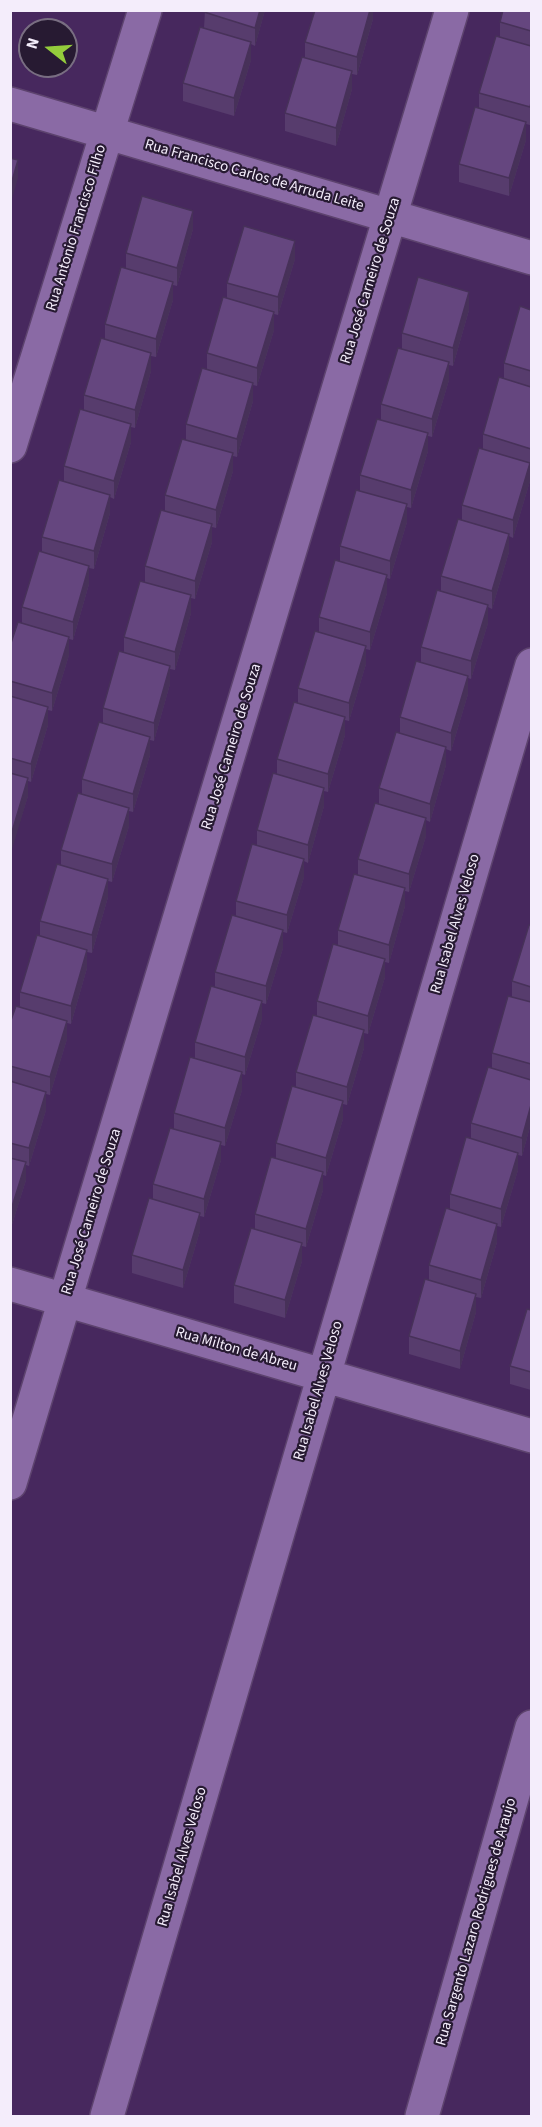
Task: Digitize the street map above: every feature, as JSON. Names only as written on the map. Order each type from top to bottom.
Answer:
[{"type":"street","name":"Rua Antonio Francisco Filho","points":[[10,446],[145,10]]},
{"type":"street","name":"Rua José Carneiro de Souza","points":[[10,1483],[453,10]]},
{"type":"street","name":"Rua Francisco Carlos de Arruda Leite","points":[[10,104],[531,258]]},
{"type":"street","name":"Rua Isabel Alves Veloso","points":[[107,2116],[531,666]]},
{"type":"street","name":"Rua Milton de Abreu","points":[[10,1284],[531,1436]]},
{"type":"street","name":"Rua Sargento Lazaro Rodrigues de Araujo","points":[[422,2116],[531,1727]]},
{"type":"building","points":[[205,10],[260,10],[255,28],[204,12]]},
{"type":"building","points":[[315,10],[370,10],[357,57],[305,42]]},
{"type":"building","points":[[503,10],[531,10],[531,31],[500,22]]},
{"type":"building","points":[[200,27],[251,42],[234,98],[183,83]]},
{"type":"building","points":[[496,36],[531,46],[530,107],[479,93]]},
{"type":"building","points":[[302,57],[352,71],[336,128],[285,113]]},
{"type":"building","points":[[475,107],[526,122],[509,178],[459,164]]},
{"type":"building","points":[[10,158],[18,160],[10,188]]},
{"type":"building","points":[[142,196],[193,211],[177,268],[126,253]]},
{"type":"building","points":[[244,226],[295,241],[278,297],[227,283]]},
{"type":"building","points":[[121,267],[173,282],[156,339],[105,324]]},
{"type":"building","points":[[418,277],[469,292],[453,348],[402,333]]},
{"type":"building","points":[[223,297],[274,312],[257,368],[207,353]]},
{"type":"building","points":[[520,306],[531,310],[531,371],[504,363]]},
{"type":"building","points":[[101,338],[151,353],[135,410],[84,395]]},
{"type":"building","points":[[398,348],[449,362],[432,419],[381,404]]},
{"type":"building","points":[[202,368],[253,383],[237,439],[186,424]]},
{"type":"building","points":[[499,377],[531,387],[531,449],[483,434]]},
{"type":"building","points":[[80,409],[131,424],[114,481],[64,466]]},
{"type":"building","points":[[377,419],[428,433],[411,490],[360,475]]},
{"type":"building","points":[[182,439],[233,453],[216,510],[165,495]]},
{"type":"building","points":[[479,448],[530,463],[513,520],[462,505]]},
{"type":"building","points":[[59,480],[110,495],[94,551],[42,537]]},
{"type":"building","points":[[356,490],[407,504],[390,561],[340,546]]},
{"type":"building","points":[[161,510],[212,524],[195,581],[145,566]]},
{"type":"building","points":[[458,519],[509,534],[492,591],[441,576]]},
{"type":"building","points":[[39,551],[89,566],[73,622],[22,607]]},
{"type":"building","points":[[335,560],[387,575],[370,632],[319,617]]},
{"type":"building","points":[[140,581],[191,595],[175,652],[124,637]]},
{"type":"building","points":[[437,590],[488,605],[471,661],[421,647]]},
{"type":"building","points":[[18,622],[69,637],[52,693],[10,681],[10,646]]},
{"type":"building","points":[[315,631],[366,646],[349,703],[298,688]]},
{"type":"building","points":[[119,651],[170,666],[154,723],[103,708]]},
{"type":"building","points":[[416,661],[468,676],[451,733],[400,717]]},
{"type":"building","points":[[10,696],[48,707],[31,764],[10,758]]},
{"type":"building","points":[[294,702],[345,717],[328,774],[277,759]]},
{"type":"building","points":[[99,722],[150,737],[133,794],[82,779]]},
{"type":"building","points":[[396,732],[446,747],[430,804],[379,788]]},
{"type":"building","points":[[10,773],[28,778],[11,835],[10,835]]},
{"type":"building","points":[[273,773],[324,788],[308,845],[257,830]]},
{"type":"building","points":[[78,793],[129,808],[112,864],[61,850]]},
{"type":"building","points":[[375,803],[426,818],[409,874],[358,859]]},
{"type":"building","points":[[252,844],[304,859],[287,915],[236,901]]},
{"type":"building","points":[[57,864],[108,879],[92,935],[40,921]]},
{"type":"building","points":[[354,874],[405,888],[389,945],[338,930]]},
{"type":"building","points":[[232,915],[283,930],[266,986],[215,972]]},
{"type":"building","points":[[529,925],[531,925],[531,987],[512,981]]},
{"type":"building","points":[[37,935],[87,950],[71,1006],[20,992]]},
{"type":"building","points":[[333,944],[385,959],[368,1016],[317,1001]]},
{"type":"building","points":[[211,986],[262,1001],[245,1057],[195,1042]]},
{"type":"building","points":[[508,996],[531,1002],[531,1064],[492,1053]]},
{"type":"building","points":[[16,1006],[67,1021],[50,1077],[10,1066],[10,1023]]},
{"type":"building","points":[[313,1015],[364,1030],[347,1087],[296,1072]]},
{"type":"building","points":[[190,1057],[242,1072],[225,1128],[174,1113]]},
{"type":"building","points":[[488,1067],[531,1080],[531,1105],[522,1138],[471,1123]]},
{"type":"building","points":[[10,1081],[46,1092],[29,1148],[10,1143]]},
{"type":"building","points":[[292,1086],[343,1101],[326,1158],[276,1143]]},
{"type":"building","points":[[170,1128],[221,1142],[204,1199],[153,1184]]},
{"type":"building","points":[[466,1137],[518,1153],[501,1209],[450,1194]]},
{"type":"building","points":[[271,1157],[323,1172],[306,1229],[255,1214]]},
{"type":"building","points":[[10,1158],[26,1162],[10,1213]]},
{"type":"building","points":[[149,1198],[200,1213],[183,1270],[132,1255]]},
{"type":"building","points":[[446,1208],[497,1224],[481,1280],[429,1265]]},
{"type":"building","points":[[251,1228],[302,1243],[285,1300],[234,1285]]},
{"type":"building","points":[[425,1279],[476,1294],[460,1351],[409,1336]]},
{"type":"building","points":[[527,1309],[531,1310],[531,1372],[510,1366]]}]
